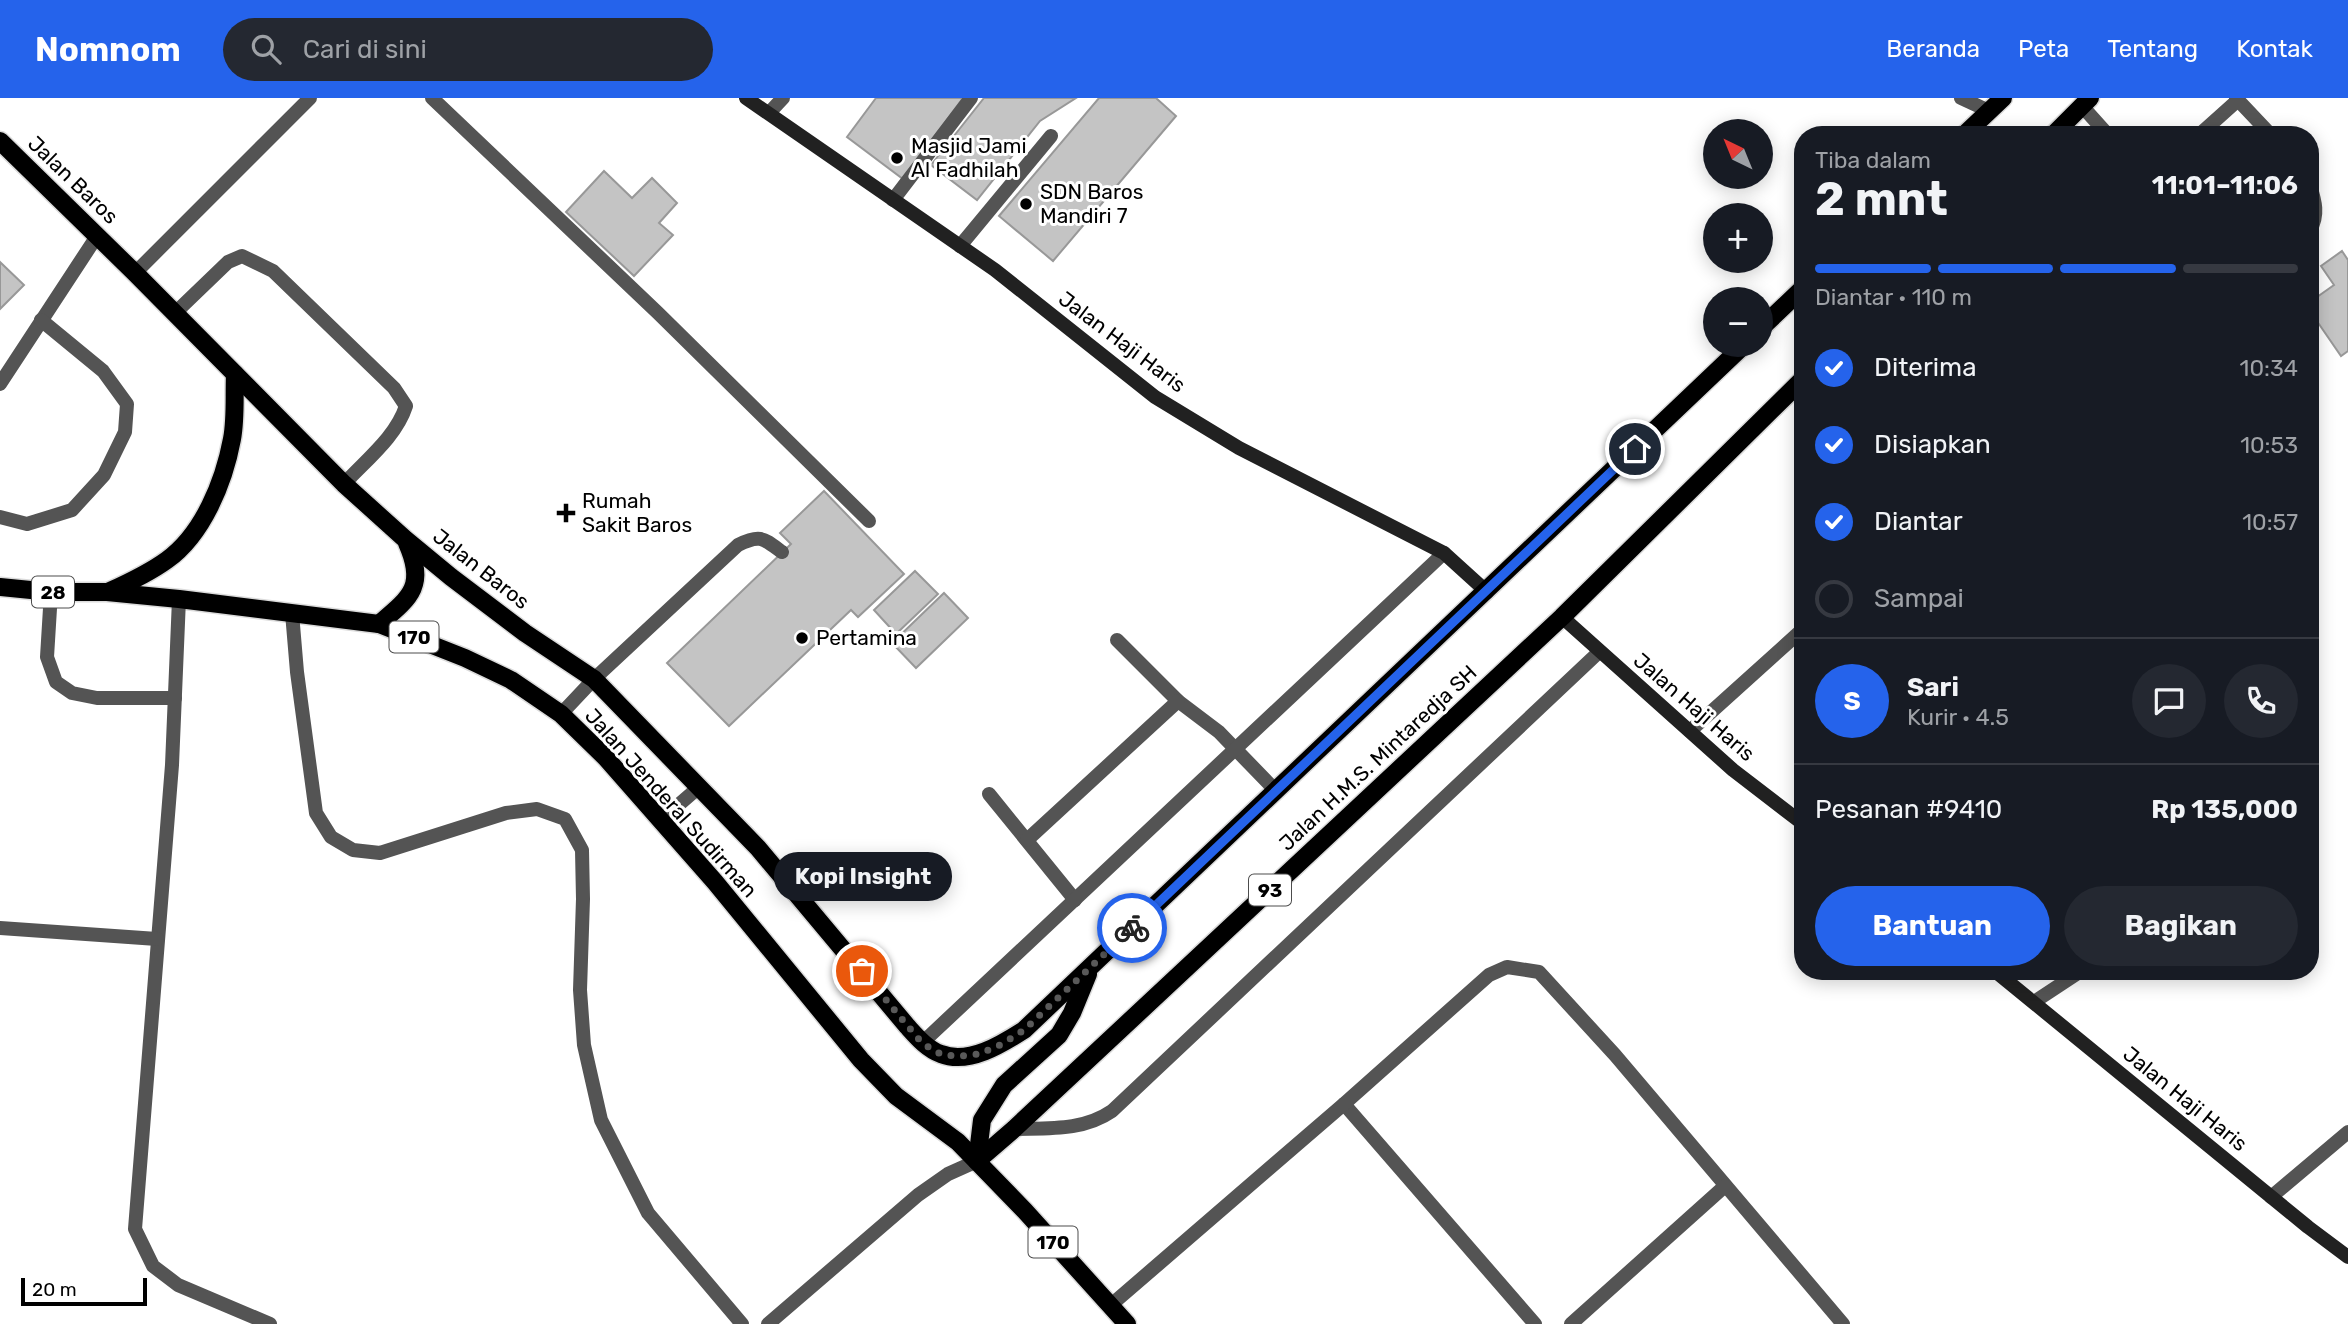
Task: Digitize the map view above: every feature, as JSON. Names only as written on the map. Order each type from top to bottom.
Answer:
[{"type":"main road","points":[[1973,126],[2003,98]]},
{"type":"main road","points":[[2062,126],[2086,102]]},
{"type":"main road","name":"Jalan Baros","points":[[0,141],[344,484],[405,540],[526,633],[594,679],[758,848],[922,1043]]},
{"type":"main road","points":[[1773,317],[1794,297]]},
{"type":"main road","points":[[922,1043],[942,1055],[979,1054],[1024,1030],[1732,357]]},
{"type":"main road","points":[[107,592],[137,580],[168,560],[187,542],[204,517],[221,479],[232,438],[234,374]]},
{"type":"main road","name":"Jalan H.M.S. Mintaredja SH","points":[[977,1161],[1562,617],[1794,388]]},
{"type":"main road","points":[[379,624],[414,590],[415,560],[405,540]]},
{"type":"main road","name":"Jalan Jenderal Sudirman","points":[[0,587],[51,592],[107,592],[179,599],[379,624],[465,658],[511,680],[561,714],[607,758],[861,1060],[896,1096],[958,1142],[977,1161]]},
{"type":"main road","points":[[977,1161],[982,1120],[1004,1085],[1059,1035],[1072,1013],[1093,964]]},
{"type":"main road","name":"170","points":[[977,1161],[1127,1324]]},
{"type":"street","points":[[135,273],[310,98]]},
{"type":"street","points":[[432,98],[658,313],[869,520]]},
{"type":"street","name":"Jalan Haji Haris","points":[[746,98],[995,270],[1155,397],[1238,448],[1444,552],[1487,592]]},
{"type":"street","points":[[769,113],[783,98]]},
{"type":"street","points":[[893,200],[971,98]]},
{"type":"street","points":[[1961,98],[1989,111]]},
{"type":"street","points":[[2208,126],[2237,99],[2262,126]]},
{"type":"street","points":[[2086,102],[2102,126]]},
{"type":"street","points":[[960,246],[1051,136]]},
{"type":"street","points":[[0,384],[97,236]]},
{"type":"street","points":[[175,313],[228,262],[242,256],[273,271],[394,388],[406,405],[402,418],[344,484]]},
{"type":"street","points":[[0,517],[27,524],[72,510],[104,475],[125,432],[127,404],[103,371],[41,320]]},
{"type":"street","points":[[561,714],[594,679],[738,545],[751,538],[763,538],[782,552]]},
{"type":"street","points":[[922,1043],[1444,552]]},
{"type":"street","points":[[51,592],[47,657],[55,682],[72,693],[97,698],[175,698]]},
{"type":"street","points":[[179,599],[172,765],[135,1229],[153,1266],[178,1285],[270,1324]]},
{"type":"street","points":[[292,613],[316,813],[331,837],[353,850],[380,853],[506,813],[537,809],[565,819],[582,850],[580,990],[584,1045],[601,1120],[648,1213],[742,1324]]},
{"type":"street","name":"Jalan Haji Haris","points":[[1562,617],[1733,770],[1794,817]]},
{"type":"street","points":[[1690,731],[1794,637]]},
{"type":"street","points":[[1117,640],[1178,701],[1219,732],[1276,791]]},
{"type":"street","points":[[1014,1129],[1076,1127],[1096,1122],[1112,1111],[1599,652]]},
{"type":"street","points":[[1027,840],[1178,701]]},
{"type":"street","points":[[661,820],[698,788]]},
{"type":"street","points":[[989,794],[1075,900]]},
{"type":"street","points":[[0,928],[157,939]]},
{"type":"street","points":[[1111,1306],[1489,975],[1507,967],[1539,972],[1615,1055],[1843,1324]]},
{"type":"street","name":"Jalan Haji Haris","points":[[2007,980],[2348,1257]]},
{"type":"street","points":[[2034,1002],[2067,980]]},
{"type":"street","points":[[1344,1104],[1535,1324]]},
{"type":"street","points":[[2271,1197],[2348,1132]]},
{"type":"street","points":[[768,1324],[918,1195],[948,1174],[977,1161]]},
{"type":"street","points":[[1571,1324],[1725,1186]]},
{"type":"building","name":"Masjid Jami Al Fadhilah","points":[[876,98],[963,98],[903,179],[847,137]]},
{"type":"building","points":[[984,98],[1076,98],[1040,121],[977,200],[931,165]]},
{"type":"building","points":[[1099,98],[1156,98],[1176,116],[1053,261],[999,216]]},
{"type":"building","points":[[604,171],[632,198],[652,178],[677,203],[659,223],[673,235],[634,276],[566,212]]},
{"type":"building","points":[[2342,251],[2348,260],[2348,351],[2341,356],[2319,324],[2319,296],[2334,285],[2321,266]]},
{"type":"building","points":[[0,262],[24,285],[0,309]]},
{"type":"building","points":[[824,491],[904,574],[858,617],[851,610],[729,726],[667,663],[791,544],[780,533]]},
{"type":"building","points":[[915,571],[938,594],[896,634],[874,610]]},
{"type":"building","points":[[944,593],[968,618],[916,668],[892,643]]},
{"type":"way so far","points":[[862,971],[922,1043],[942,1055],[979,1054],[1024,1030],[1132,928]]},
{"type":"place","name":"Masjid Jami Al Fadhilah","points":[[897,158]]},
{"type":"place","name":"SDN Baros Mandiri 7","points":[[1026,204]]},
{"type":"place","name":"Rumah Sakit Baros","points":[[566,513]]},
{"type":"place","name":"Pertamina","points":[[802,638]]},
{"type":"place","name":"Kopi Insight","points":[[862,971]]},
{"type":"route","points":[[1132,928],[1635,449]]}]
